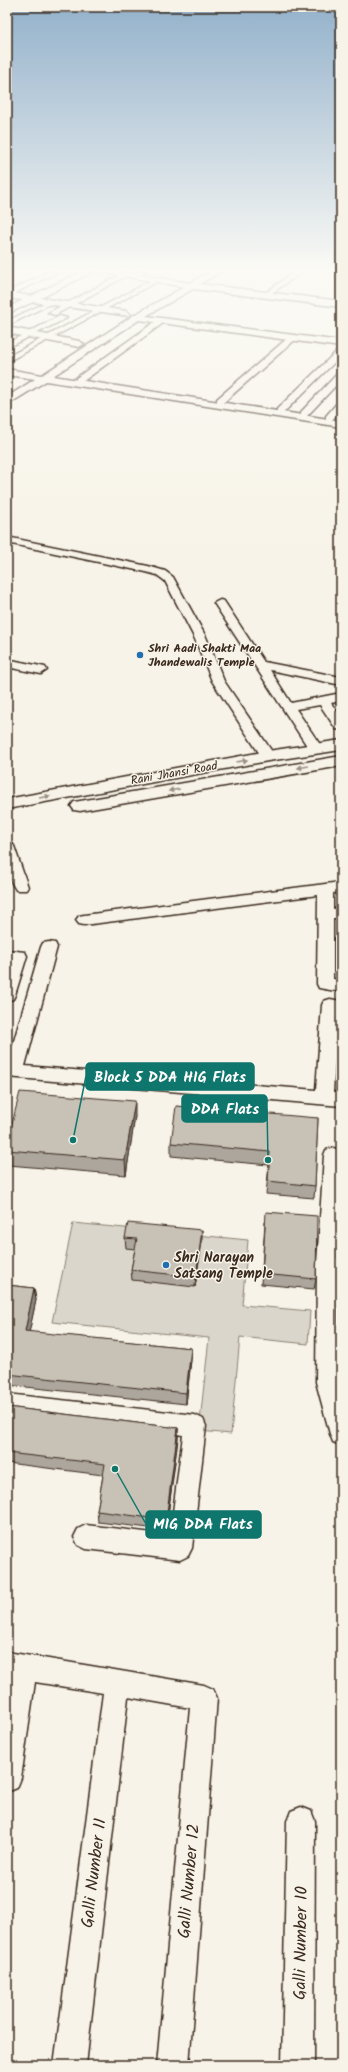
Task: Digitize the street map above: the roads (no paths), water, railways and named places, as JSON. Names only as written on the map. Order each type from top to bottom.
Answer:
[{"type":"main road","name":"Rani Jhansi Road","points":[[7,804],[268,756],[341,745]]},
{"type":"main road","name":"Rani Jhansi Road","points":[[7,818],[341,761]]},
{"type":"street","points":[[7,368],[38,375]]},
{"type":"street","points":[[7,402],[29,387],[38,375],[48,368]]},
{"type":"street","points":[[7,395],[50,368]]},
{"type":"street","points":[[76,381],[95,368]]},
{"type":"street","points":[[220,401],[259,368]]},
{"type":"street","points":[[280,411],[325,368]]},
{"type":"street","points":[[7,372],[38,375],[341,424]]},
{"type":"street","points":[[304,414],[341,375]]},
{"type":"street","points":[[29,387],[76,381],[341,420]]},
{"type":"street","points":[[329,418],[341,404]]},
{"type":"street","points":[[7,540],[148,569],[161,573],[169,579],[200,637],[218,681],[268,756]]},
{"type":"street","points":[[220,604],[316,749]]},
{"type":"street","points":[[7,663],[41,670]]},
{"type":"street","points":[[260,665],[341,681]]},
{"type":"street","points":[[288,707],[341,697]]},
{"type":"street","points":[[323,700],[341,726]]},
{"type":"street","points":[[7,846],[21,887]]},
{"type":"street","points":[[84,920],[334,888],[333,913],[325,984],[341,986]]},
{"type":"street","points":[[49,947],[11,1072],[333,1098],[334,1041],[330,1006],[341,1007]]},
{"type":"street","points":[[7,955],[18,956],[7,995]]},
{"type":"street","points":[[333,1155],[334,1266],[327,1382],[341,1434]]},
{"type":"street","points":[[7,1404],[194,1426],[180,1548],[86,1537]]},
{"type":"street","points":[[7,1778],[16,1667],[117,1682]]},
{"type":"street","name":"Galli Number 12","points":[[117,1682],[204,1698],[173,2065]]},
{"type":"street","name":"Galli Number 11","points":[[70,2065],[117,1682]]},
{"type":"street","name":"Galli Number 10","points":[[298,2065],[301,1821]]},
{"type":"place","name":"Shri Aadi Shakti Maa Jhandewalis Temple","points":[[140,655]]},
{"type":"place","name":"Block 5 DDA HIG Flats","points":[[73,1140]]},
{"type":"place","name":"DDA Flats","points":[[268,1160]]},
{"type":"place","name":"Shri Narayan Satsang Temple","points":[[166,1265]]},
{"type":"place","name":"MIG DDA Flats","points":[[115,1469]]}]
